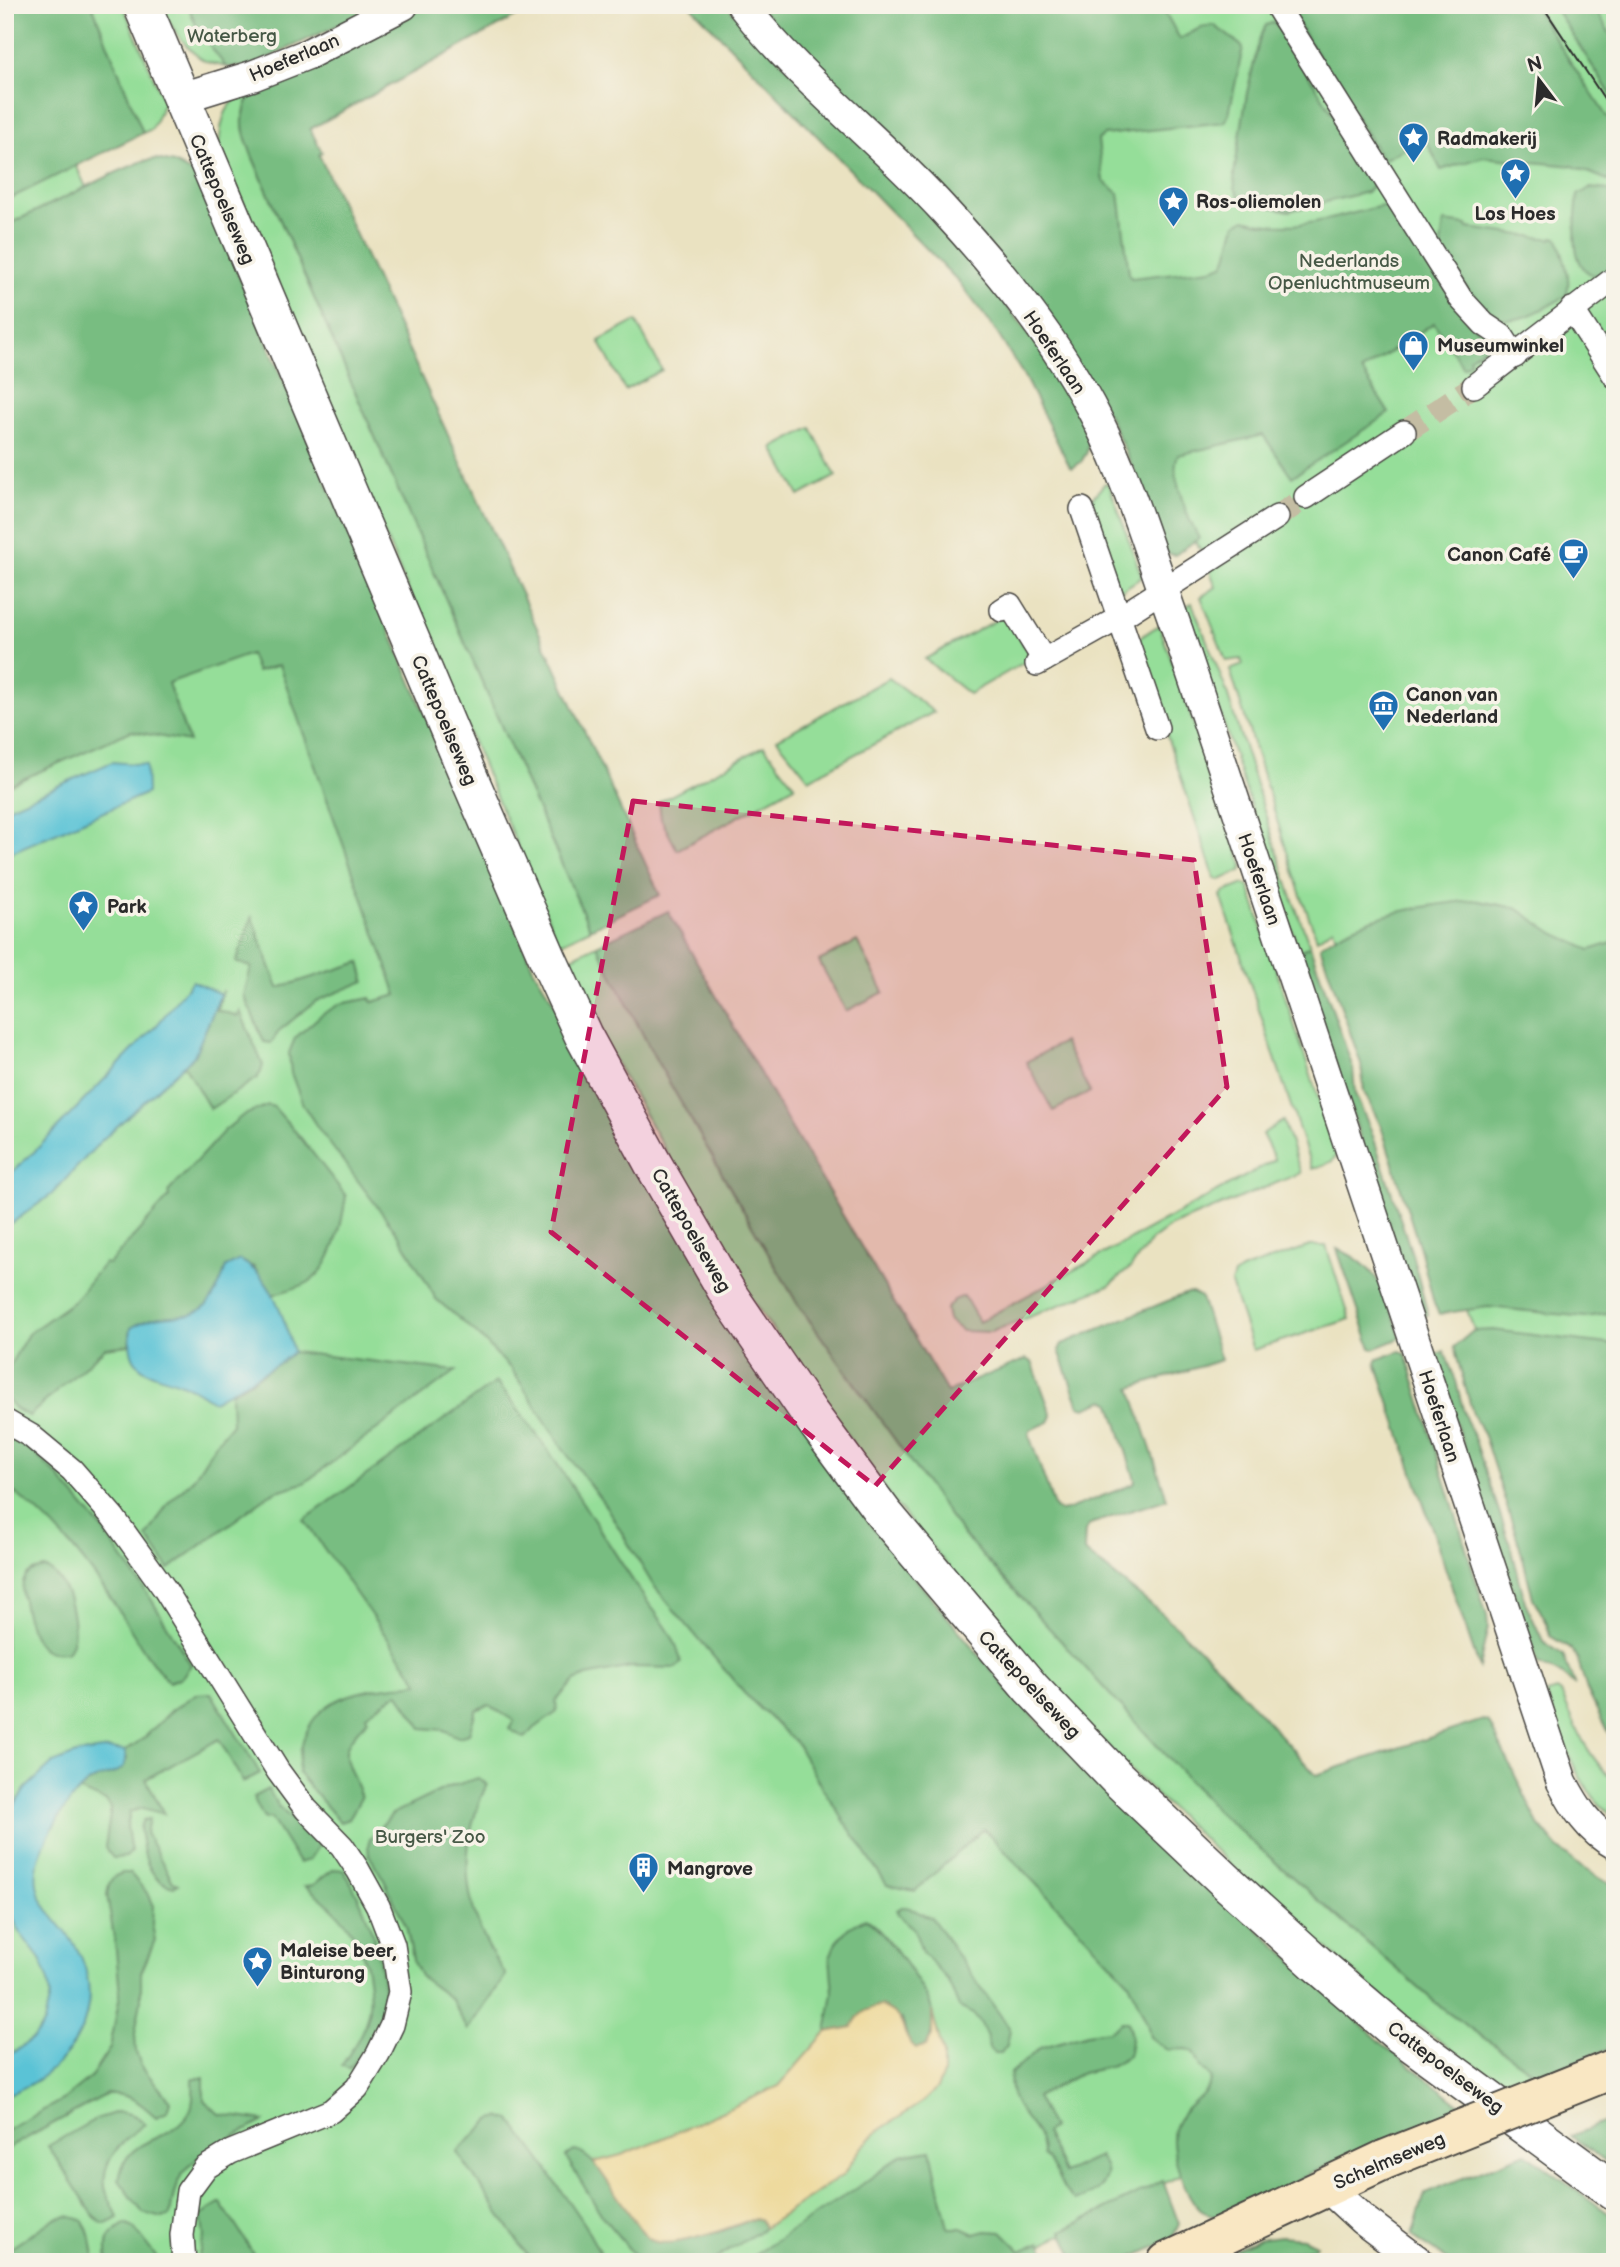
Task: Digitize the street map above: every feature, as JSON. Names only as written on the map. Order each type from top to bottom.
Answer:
[{"type":"main road","name":"Schelmseweg","points":[[1167,2262],[1384,2160],[1615,2068]]},
{"type":"street","name":"Cattepoelseweg","points":[[142,5],[548,959],[583,1035],[652,1161],[744,1318],[884,1514],[1031,1688],[1116,1777],[1278,1928],[1398,2033],[1615,2192]]},
{"type":"street","name":"Hoeferlaan","points":[[181,98],[252,76],[308,54],[403,5]]},
{"type":"street","name":"Hoeferlaan","points":[[742,5],[836,106],[942,208],[975,244],[1050,340],[1074,376],[1113,453],[1163,590],[1562,1782],[1584,1818],[1602,1838],[1615,1844]]},
{"type":"street","points":[[1276,5],[1461,299],[1484,324],[1502,336],[1515,356]]},
{"type":"street","points":[[1474,386],[1615,278]]},
{"type":"street","points":[[1572,309],[1615,376]]},
{"type":"street","points":[[1306,497],[1404,432]]},
{"type":"street","points":[[1082,509],[1157,728]]},
{"type":"street","points":[[1002,610],[1010,605],[1041,662],[1119,618],[1278,517]]},
{"type":"street","points":[[5,1422],[31,1436],[72,1470],[113,1517],[164,1588],[278,1771],[306,1809],[342,1846],[358,1870],[378,1906],[393,1945],[400,1992],[378,2054],[357,2088],[331,2111],[231,2152],[205,2168],[188,2191],[182,2235],[184,2262]]},
{"type":"street","points":[[1327,2187],[1371,2227],[1419,2262]]},
{"type":"highlighted area","points":[[633,801],[1194,860],[1227,1087],[875,1486],[551,1232]]},
{"type":"green space","points":[[5,5],[92,5],[143,133],[5,201]]},
{"type":"green space","points":[[92,5],[123,5],[164,102],[152,129],[143,133]]},
{"type":"green space","name":"Waterberg","points":[[160,5],[379,5],[226,67],[205,61],[192,51],[173,28]]},
{"type":"green space","name":"Waterberg","points":[[188,5],[381,5],[249,67],[226,67],[198,30]]},
{"type":"green space","points":[[428,5],[537,5],[310,129],[322,152],[319,155],[660,895],[590,929],[253,158],[244,130],[243,116],[253,88],[312,64]]},
{"type":"green space","points":[[690,5],[726,5],[933,215],[1040,347],[1086,426],[1089,441],[1081,462],[1070,467],[1024,376],[994,328],[958,281]]},
{"type":"green space","points":[[757,5],[1161,5],[1180,39],[1200,28],[1214,25],[1243,47],[1225,122],[1104,135],[1098,140],[1103,181],[1119,193],[1131,278],[1211,269],[1223,265],[1236,224],[1245,219],[1280,225],[1297,224],[1389,206],[1487,345],[1469,358],[1471,362],[1463,367],[1434,323],[1362,371],[1389,413],[1292,477],[1263,435],[1178,455],[1178,485],[1190,521],[1199,538],[1175,555],[1169,554],[1164,550],[1147,499],[1108,414],[844,98]]},
{"type":"green space","name":"Nederlands Openluchtmuseum","points":[[816,5],[1615,5],[1615,1735],[1466,1307],[1443,1287],[1333,928],[1317,939],[1299,890],[1230,670],[1243,665],[1241,659],[1226,661],[1201,597],[1216,587],[1205,558],[1112,392]]},
{"type":"green space","points":[[1286,5],[1533,5],[1615,129],[1615,183],[1573,166],[1483,157],[1441,170],[1425,138],[1383,160]]},
{"type":"green space","points":[[1553,5],[1593,5],[1615,42],[1615,101]]},
{"type":"green space","name":"Burgers' Zoo","points":[[5,7],[300,664],[1271,2130],[1007,2262],[5,2262]]},
{"type":"green space","points":[[1275,22],[1376,182],[1367,192],[1289,211],[1240,198],[1235,188],[1234,174],[1247,93],[1260,37],[1266,25]]},
{"type":"green space","points":[[253,88],[245,108],[243,123],[253,158],[590,929],[559,944],[219,146],[226,111],[236,99]]},
{"type":"green space","points":[[156,159],[174,163],[196,175],[533,968],[869,1523],[1015,1698],[1105,1788],[1383,2044],[1463,2107],[1364,2148],[1223,2217],[1207,2213],[1196,2205],[1184,2184],[1173,2146],[1173,2135],[1178,2119],[1208,2087],[1211,2080],[1207,2072],[1200,2068],[1193,2052],[1187,2049],[1167,2050],[1150,2037],[1147,2023],[1129,1982],[984,1829],[915,1891],[887,1885],[821,1786],[796,1743],[744,1693],[653,1585],[607,1508],[566,1453],[512,1370],[475,1332],[436,1299],[401,1238],[303,1105],[291,1073],[289,1053],[295,1038],[321,1015],[340,1004],[371,998],[373,1002],[397,995],[279,665],[257,672],[250,654],[168,683],[189,742],[131,731],[5,787],[5,226],[115,173],[143,161]]},
{"type":"green space","points":[[1590,188],[1608,190],[1615,194],[1615,265],[1596,276],[1587,271],[1581,263],[1575,241],[1578,195]]},
{"type":"green space","points":[[1444,222],[1467,225],[1468,228],[1558,238],[1568,274],[1566,296],[1529,316],[1510,320],[1488,317],[1443,255],[1441,244]]},
{"type":"green space","points":[[636,321],[662,370],[625,390],[599,341]]},
{"type":"green space","points":[[811,428],[836,476],[799,496],[773,448]]},
{"type":"green space","points":[[1105,483],[1109,484],[1142,577],[1119,592],[1087,504]]},
{"type":"green space","points":[[1192,603],[1225,687],[1291,895],[1310,946],[1299,951],[1185,607]]},
{"type":"green space","points":[[1005,615],[1032,658],[969,694],[925,659]]},
{"type":"green space","points":[[1159,625],[1243,866],[1241,871],[1220,880],[1215,879],[1135,641]]},
{"type":"green space","points":[[889,678],[934,712],[809,779],[777,739]]},
{"type":"green space","points":[[764,746],[795,786],[677,850],[661,819],[659,802]]},
{"type":"green space","points":[[1244,884],[1249,887],[1337,1155],[1331,1162],[1312,1169],[1221,896],[1224,892]]},
{"type":"green space","points":[[1474,900],[1516,908],[1552,932],[1590,950],[1615,942],[1615,1313],[1585,1317],[1488,1307],[1439,1314],[1434,1304],[1421,1252],[1381,1126],[1364,1092],[1361,1064],[1320,946],[1355,926],[1394,913]]},
{"type":"green space","points":[[668,911],[786,1119],[947,1392],[1026,1359],[1032,1362],[1052,1416],[1049,1422],[1030,1430],[1029,1435],[1055,1509],[1066,1510],[1134,1484],[1135,1480],[1111,1404],[1105,1400],[1085,1408],[1079,1406],[1059,1350],[1062,1344],[1187,1293],[1201,1298],[1221,1360],[1131,1388],[1167,1499],[1090,1524],[1085,1531],[1084,1551],[1166,1617],[1214,1663],[1316,1775],[1483,1720],[1489,1722],[1539,1825],[1557,1847],[1581,1867],[1615,1887],[1615,2046],[1540,2077],[1444,2010],[1217,1811],[961,1532],[797,1303],[654,1056],[597,945]]},
{"type":"green space","points":[[252,917],[278,988],[360,962],[365,981],[316,1001],[280,1030],[271,1043],[264,1042],[244,995],[251,967],[236,962]]},
{"type":"green space","points":[[857,941],[884,992],[846,1011],[819,961]]},
{"type":"green space","points":[[597,945],[654,1056],[797,1303],[961,1532],[1217,1811],[1444,2010],[1540,2077],[1509,2089],[1408,2019],[1240,1874],[1130,1770],[1042,1677],[897,1506],[744,1289],[597,1030],[566,960]]},
{"type":"green space","points":[[1310,946],[1353,1068],[1355,1094],[1371,1130],[1412,1254],[1428,1315],[1419,1317],[1299,951]]},
{"type":"green space","points":[[223,990],[217,1010],[238,1016],[240,1011],[263,1065],[257,1078],[210,1109],[184,1065],[194,1056]]},
{"type":"green space","points":[[1063,1042],[1090,1092],[1053,1111],[1026,1062]]},
{"type":"green space","points":[[268,1105],[274,1107],[300,1137],[346,1196],[331,1255],[318,1275],[296,1288],[272,1295],[254,1267],[240,1261],[226,1267],[208,1305],[198,1312],[148,1320],[131,1328],[129,1345],[105,1348],[29,1416],[15,1409],[6,1398],[7,1370],[28,1334],[74,1301],[104,1263],[109,1264],[169,1197],[168,1192],[224,1131],[242,1116]]},
{"type":"green space","points":[[1283,1121],[1301,1173],[1171,1226],[1151,1241],[1130,1268],[1110,1285],[991,1332],[962,1331],[948,1320],[946,1309],[954,1300],[964,1296],[979,1322],[1275,1160],[1262,1134]]},
{"type":"green space","points":[[1310,1246],[1326,1246],[1350,1319],[1253,1350],[1231,1284],[1234,1275],[1241,1270]]},
{"type":"green space","points":[[1337,1249],[1364,1264],[1373,1274],[1386,1297],[1401,1338],[1371,1348]]},
{"type":"green space","points":[[1493,1330],[1615,1345],[1615,1747],[1587,1690],[1577,1658],[1570,1648],[1550,1636],[1546,1621],[1533,1598],[1520,1547],[1484,1436],[1473,1414],[1454,1347],[1473,1331]]},
{"type":"green space","points":[[1400,1351],[1406,1354],[1487,1616],[1488,1627],[1479,1667],[1376,1363],[1378,1359]]},
{"type":"green space","points":[[1444,1351],[1512,1550],[1525,1602],[1543,1641],[1563,1655],[1575,1686],[1563,1675],[1538,1664],[1433,1356]]},
{"type":"green space","points":[[293,1352],[456,1371],[304,1483],[269,1495],[169,1569],[147,1537],[168,1503],[193,1479],[232,1424],[231,1393]]},
{"type":"green space","points":[[496,1382],[554,1459],[665,1626],[679,1652],[681,1662],[676,1668],[631,1667],[574,1681],[556,1701],[557,1712],[525,1738],[509,1729],[514,1721],[489,1705],[476,1710],[469,1734],[458,1737],[444,1730],[422,1728],[398,1693],[366,1715],[368,1720],[350,1741],[346,1757],[361,1798],[349,1819],[340,1822],[298,1773],[301,1746],[309,1726],[321,1711],[353,1694],[419,1683],[304,1520]]},
{"type":"green space","points":[[5,1436],[32,1451],[57,1475],[101,1527],[151,1599],[191,1665],[182,1677],[169,1682],[161,1674],[80,1557],[38,1512],[5,1486]]},
{"type":"green space","points":[[44,1568],[60,1581],[70,1605],[74,1632],[67,1652],[45,1650],[35,1637],[26,1616],[22,1594],[25,1578],[31,1572]]},
{"type":"green space","points":[[1557,1690],[1561,1693],[1589,1751],[1615,1781],[1615,1818],[1590,1792],[1572,1761],[1546,1693]]},
{"type":"green space","points":[[211,1693],[260,1773],[243,1782],[219,1739],[146,1779],[164,1814],[143,1808],[130,1812],[127,1827],[131,1852],[126,1857],[113,1858],[105,1847],[111,1808],[106,1801],[79,1791],[101,1776],[116,1773],[127,1759],[125,1751],[144,1738],[172,1710],[196,1694]]},
{"type":"green space","points":[[478,1778],[487,1784],[470,1834],[468,1882],[480,1929],[506,1975],[468,2030],[451,1999],[420,1976],[414,1964],[406,1926],[369,1855],[368,1845],[370,1838],[392,1814],[446,1788]]},
{"type":"green space","points":[[268,1789],[278,1806],[319,1845],[309,1860],[299,1863],[271,1818],[264,1819],[253,1797]]},
{"type":"green space","points":[[149,1819],[146,1833],[173,1882],[178,1884],[174,1887],[160,1881],[148,1864],[140,1828],[143,1820]]},
{"type":"green space","points":[[334,1869],[343,1870],[370,1925],[381,1970],[383,1992],[378,2029],[369,2045],[349,2069],[342,2065],[356,2044],[369,2010],[365,1963],[355,1936],[347,1925],[328,1904],[305,1886],[313,1885]]},
{"type":"green space","points":[[130,1873],[147,1893],[153,1906],[155,1940],[141,1973],[141,2001],[135,2033],[136,2051],[141,2066],[170,2101],[167,2112],[156,2117],[128,2097],[107,2094],[5,2150],[5,2131],[64,2099],[90,2078],[110,2048],[120,1995],[107,1895],[113,1877]]},
{"type":"green space","points":[[902,1907],[931,1917],[1010,2029],[1007,2045],[1001,2053],[989,2049],[981,2024],[973,2014],[959,2007],[947,1979],[922,1952],[914,1929],[898,1915],[897,1910]]},
{"type":"green space","points":[[865,1919],[873,1924],[892,1946],[928,2001],[933,2024],[926,2046],[916,2048],[909,2043],[902,2019],[826,2032],[833,1993],[830,1957],[836,1942],[848,1928]]},
{"type":"green space","points":[[1122,2022],[1127,2022],[1131,2035],[1128,2056],[1108,2067],[1082,2073],[1036,2097],[1052,2128],[1045,2133],[1064,2173],[1099,2157],[1105,2166],[1105,2179],[1102,2184],[1092,2194],[1074,2200],[1042,2155],[1037,2134],[1013,2098],[1011,2073],[1040,2048],[1087,2034],[1109,2031]]},
{"type":"green space","points":[[193,2078],[204,2078],[204,2100],[219,2114],[264,2121],[216,2146],[184,2172],[174,2194],[170,2215],[163,2218],[143,2213],[119,2180],[123,2165],[130,2154],[140,2146],[182,2122],[193,2103]]},
{"type":"green space","points":[[118,2112],[133,2115],[145,2124],[122,2143],[106,2168],[105,2187],[118,2218],[106,2224],[94,2216],[48,2146],[96,2119]]},
{"type":"green space","points":[[500,2117],[511,2120],[540,2159],[585,2226],[605,2262],[532,2262],[457,2152],[490,2120]]},
{"type":"green space","points":[[1615,2118],[1615,2168],[1571,2136]]},
{"type":"green space","points":[[931,2150],[948,2228],[962,2228],[975,2234],[986,2231],[1002,2232],[1021,2251],[1041,2242],[1051,2262],[744,2262],[864,2183],[901,2155]]},
{"type":"green space","points":[[574,2151],[583,2154],[602,2172],[642,2232],[651,2240],[717,2233],[756,2218],[761,2220],[764,2228],[711,2262],[640,2262],[604,2219],[566,2157]]},
{"type":"green space","points":[[1526,2153],[1615,2218],[1615,2262],[1451,2262],[1412,2236],[1425,2193]]},
{"type":"green space","points":[[1163,2181],[1179,2224],[1172,2239],[1123,2262],[1076,2262],[1062,2231]]},
{"type":"green space","points":[[221,2203],[259,2262],[197,2262],[204,2237],[201,2215]]},
{"type":"green space","points":[[68,2216],[82,2220],[90,2234],[95,2262],[5,2262],[5,2252],[55,2218]]},
{"type":"green space","points":[[125,2224],[134,2228],[160,2262],[108,2262],[108,2239]]},
{"type":"green space","points":[[1280,2236],[1303,2238],[1316,2244],[1314,2248],[1259,2257],[1245,2262],[1210,2262],[1258,2239]]},
{"type":"sand","points":[[881,2006],[896,2016],[916,2048],[926,2046],[932,2036],[932,2011],[943,2054],[943,2075],[937,2088],[924,2101],[878,2131],[861,2148],[843,2175],[764,2228],[761,2220],[756,2218],[687,2240],[660,2243],[651,2240],[642,2232],[594,2162],[659,2140],[779,2086],[826,2032],[852,2027],[864,2012]]},
{"type":"water","points":[[112,762],[146,765],[147,793],[5,855],[5,809]]},
{"type":"water","points":[[192,981],[221,994],[194,1056],[101,1141],[52,1194],[5,1228],[5,1178],[35,1151],[157,1025]]},
{"type":"water","points":[[240,1260],[261,1276],[269,1287],[286,1326],[293,1352],[281,1362],[213,1401],[192,1388],[145,1370],[138,1364],[132,1356],[131,1328],[148,1320],[198,1312],[208,1304],[217,1290],[226,1267]]},
{"type":"water","points":[[108,1749],[125,1751],[124,1766],[117,1772],[91,1781],[75,1795],[48,1836],[37,1873],[42,1900],[82,1959],[88,1982],[88,2003],[83,2024],[74,2043],[45,2075],[5,2095],[5,2058],[34,2038],[44,2023],[50,1995],[47,1976],[40,1959],[21,1934],[5,1904],[5,1819],[26,1788],[53,1763],[76,1754]]},
{"type":"tunnel","points":[[1404,432],[1474,386]]},
{"type":"tunnel","points":[[1277,517],[1306,497]]},
{"type":"tram line","points":[[1542,5],[1615,115]]},
{"type":"place","name":"Radmakerij","points":[[1414,165]]},
{"type":"place","name":"Los Hoes","points":[[1515,201]]},
{"type":"place","name":"Ros-oliemolen","points":[[1173,228]]},
{"type":"place","name":"Museumwinkel","points":[[1414,372]]},
{"type":"place","name":"Canon Café","points":[[1574,581]]},
{"type":"place","name":"Canon van Nederland","points":[[1383,732]]},
{"type":"place","name":"Park","points":[[84,933]]},
{"type":"place","name":"Mangrove","points":[[644,1895]]},
{"type":"place","name":"Maleise beer, Binturong","points":[[257,1988]]}]
